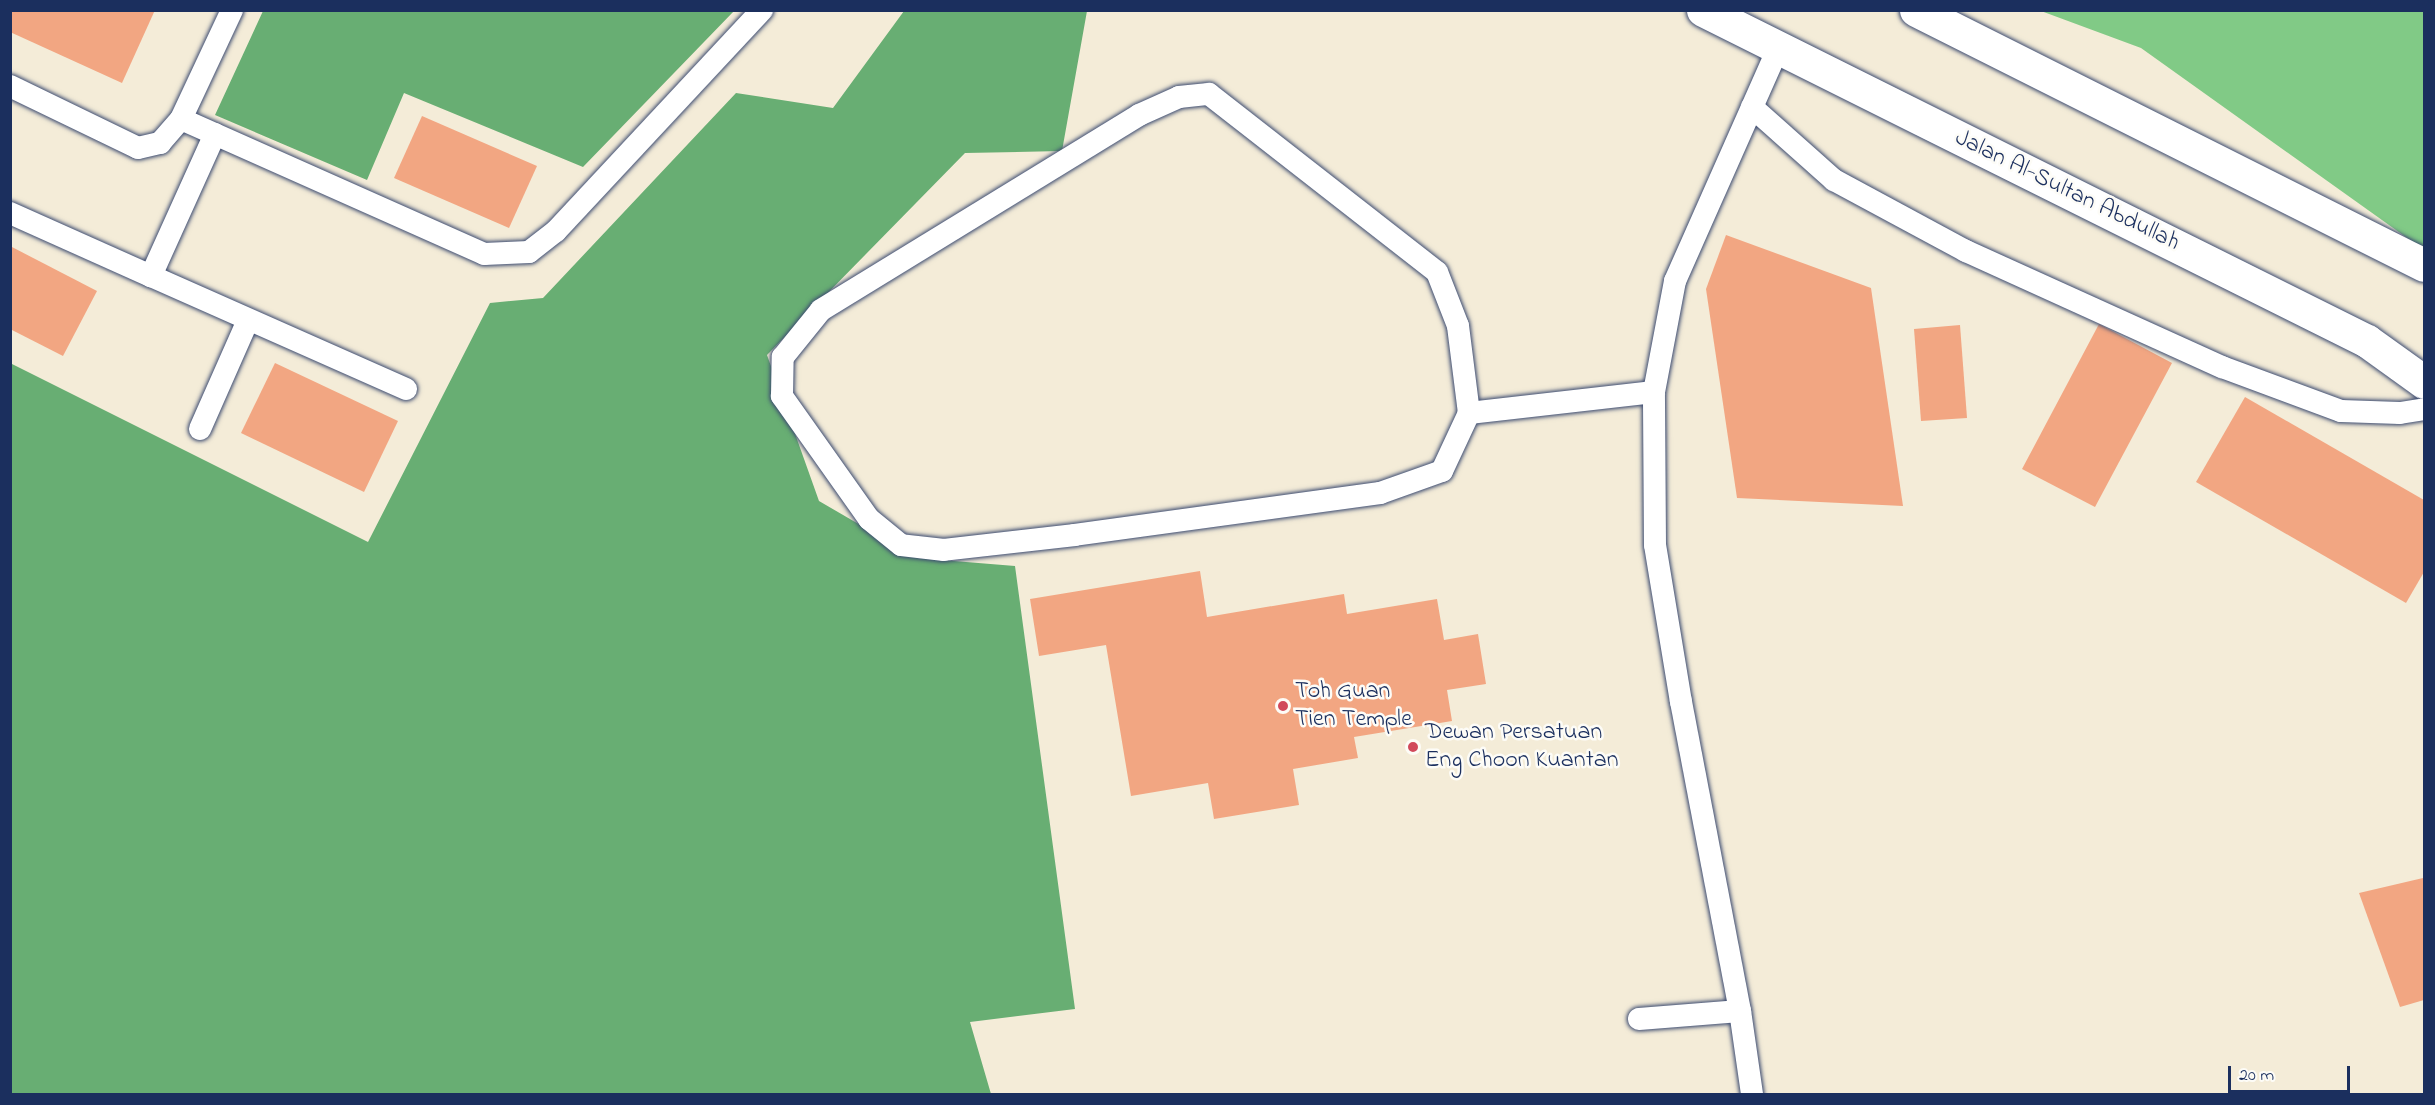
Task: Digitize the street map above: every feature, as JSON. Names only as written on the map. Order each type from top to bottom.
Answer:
[{"type":"main road","name":"Jalan Al-Sultan Abdullah","points":[[1703,10],[2367,341],[2424,382]]},
{"type":"main road","points":[[1916,10],[2424,265]]},
{"type":"lane","points":[[10,86],[138,148],[160,143],[181,119],[232,10]]},
{"type":"lane","points":[[181,119],[484,254],[529,252],[556,231],[762,10]]},
{"type":"lane","points":[[1752,1095],[1740,1011],[1681,702],[1655,545],[1654,392],[1675,281],[1778,49]]},
{"type":"lane","points":[[1209,94],[1437,272],[1458,326],[1469,413],[1442,471],[1380,493],[944,550],[901,545],[869,519],[782,396],[783,357],[821,310],[1139,115],[1179,97],[1209,94]]},
{"type":"lane","points":[[1752,107],[1834,180],[1966,251],[2222,368],[2341,411],[2400,413],[2424,410]]},
{"type":"lane","points":[[151,276],[215,134]]},
{"type":"lane","points":[[10,213],[406,389]]},
{"type":"lane","points":[[200,429],[248,320]]},
{"type":"lane","points":[[1469,413],[1654,392]]},
{"type":"lane","points":[[1639,1019],[1740,1011]]},
{"type":"green space","points":[[263,10],[734,11],[583,167],[404,93],[367,180],[215,115]]},
{"type":"green space","points":[[904,11],[1087,11],[1062,151],[965,153],[767,355],[819,501],[917,558],[1015,566],[1075,1009],[970,1022],[991,1094],[11,1094],[10,363],[368,542],[490,303],[543,298],[736,93],[833,108]]},
{"type":"green space","points":[[2041,11],[2424,11],[2424,250],[2141,48]]},
{"type":"building","points":[[10,10],[155,10],[122,83],[10,32]]},
{"type":"building","points":[[422,116],[537,166],[509,228],[394,178]]},
{"type":"building","points":[[1726,235],[1871,288],[1903,506],[1737,498],[1706,289]]},
{"type":"building","points":[[10,246],[97,291],[63,356],[10,329]]},
{"type":"building","points":[[2099,324],[2172,363],[2095,507],[2022,469]]},
{"type":"building","points":[[1960,325],[1967,418],[1921,421],[1914,329]]},
{"type":"building","points":[[275,363],[398,421],[364,492],[241,433]]},
{"type":"building","points":[[2245,397],[2424,500],[2424,572],[2406,603],[2196,482]]},
{"type":"building","name":"Toh Guan Tien Temple","points":[[1200,571],[1207,617],[1344,594],[1347,614],[1437,599],[1444,640],[1478,634],[1486,684],[1447,690],[1452,721],[1354,737],[1358,758],[1293,769],[1299,805],[1214,819],[1208,783],[1131,796],[1106,645],[1039,656],[1030,599]]},
{"type":"building","points":[[2423,878],[2424,1000],[2400,1007],[2359,893]]},
{"type":"place","name":"Toh Guan Tien Temple","points":[[1283,706]]},
{"type":"place","name":"Dewan Persatuan Eng Choon Kuantan","points":[[1413,747]]}]
